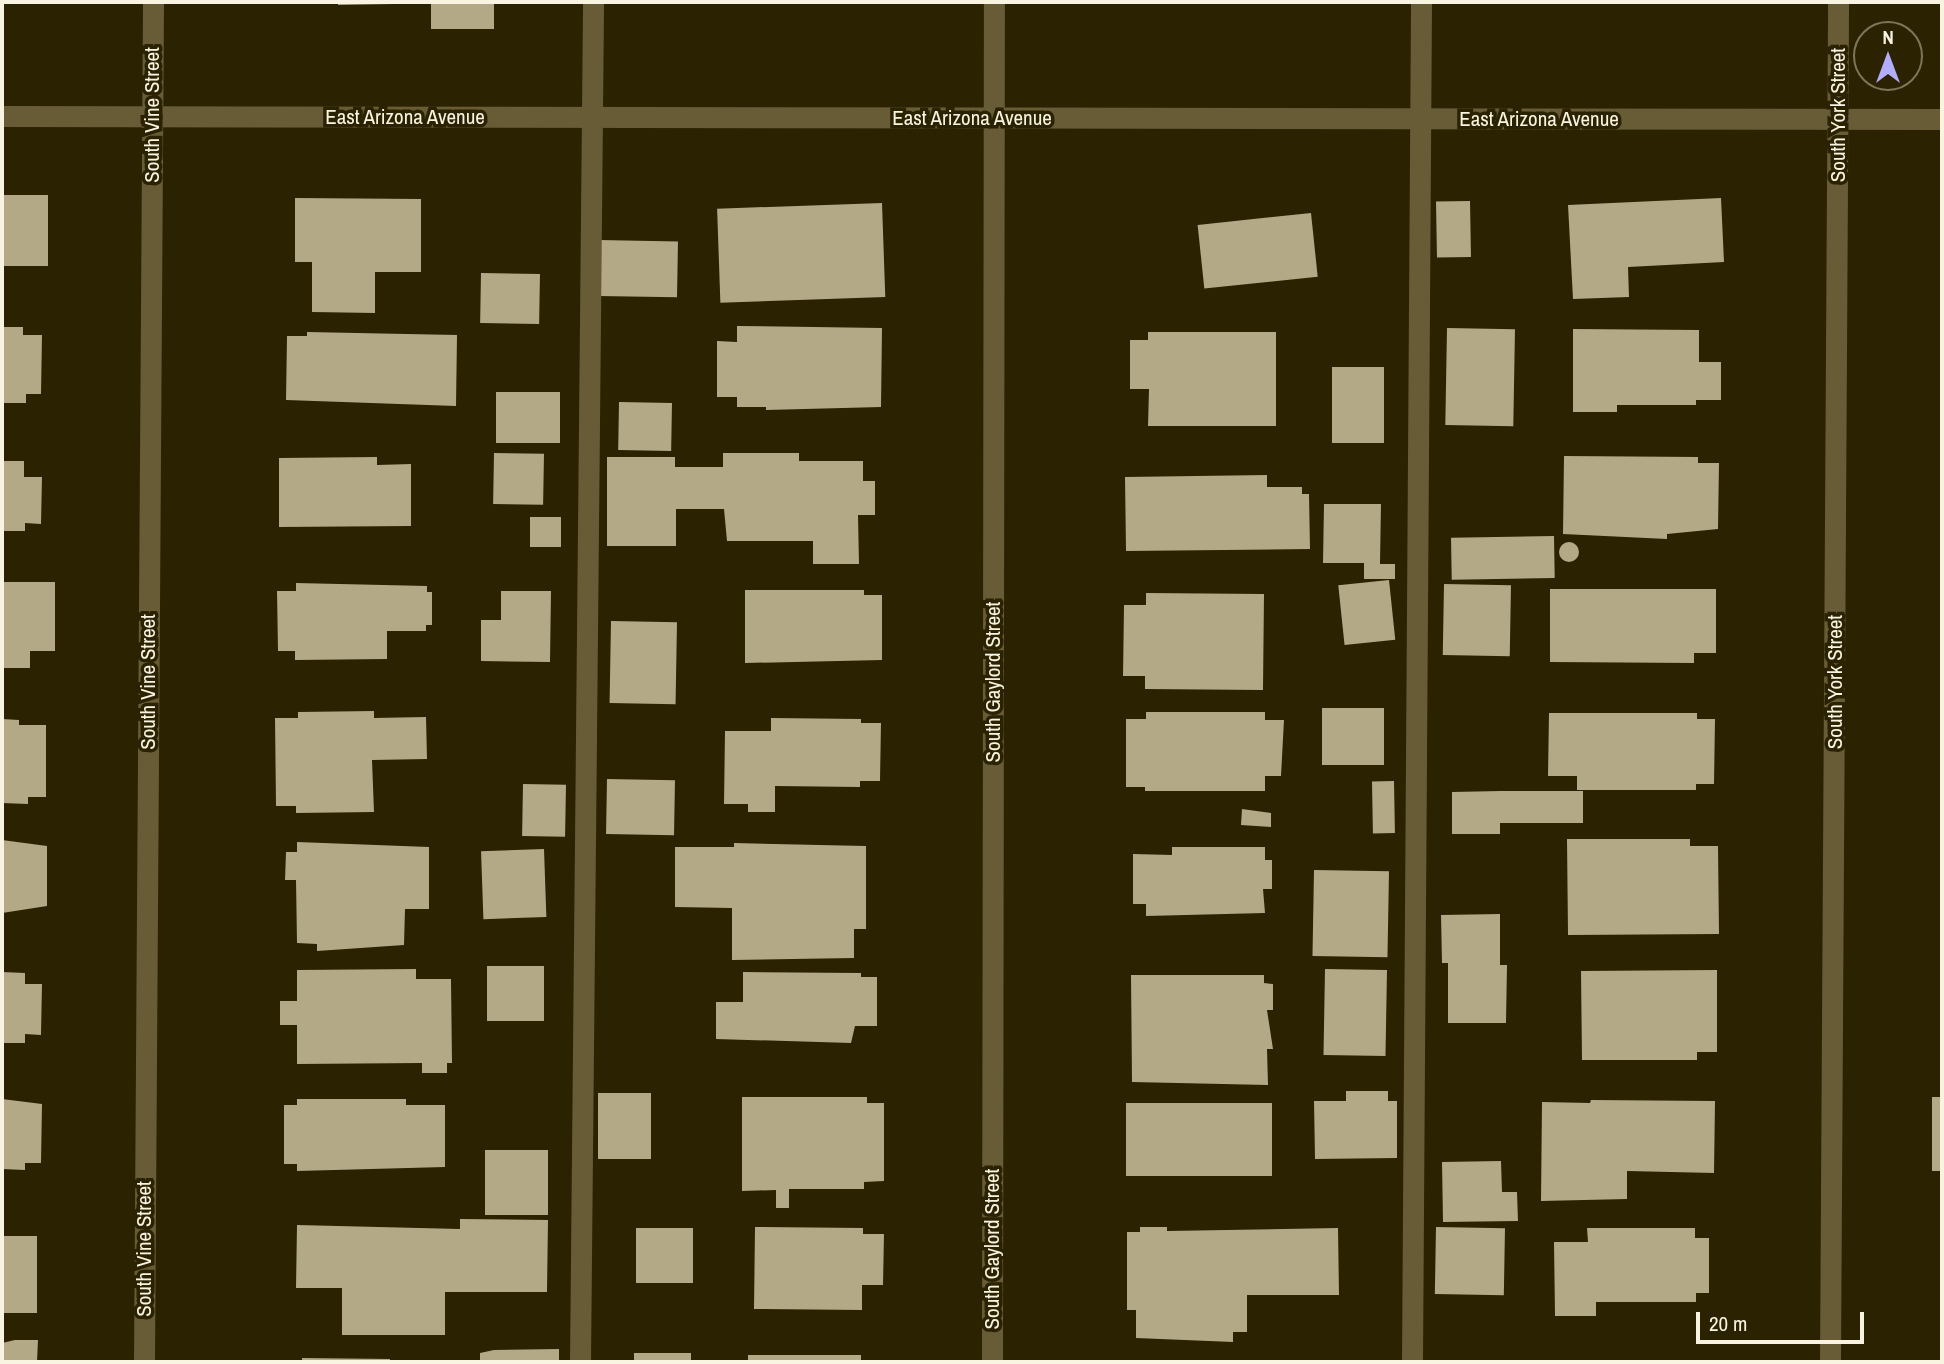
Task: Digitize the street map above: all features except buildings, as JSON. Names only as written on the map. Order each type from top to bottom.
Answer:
[{"type":"street","name":"South Vine Street","points":[[144,1362],[153,2]]},
{"type":"street","points":[[580,1362],[593,2]]},
{"type":"street","name":"South Gaylord Street","points":[[992,1362],[994,2]]},
{"type":"street","points":[[1412,1362],[1421,2]]},
{"type":"street","name":"South York Street","points":[[1830,1362],[1838,2]]},
{"type":"street","name":"East Arizona Avenue","points":[[2,116],[1942,119]]}]
